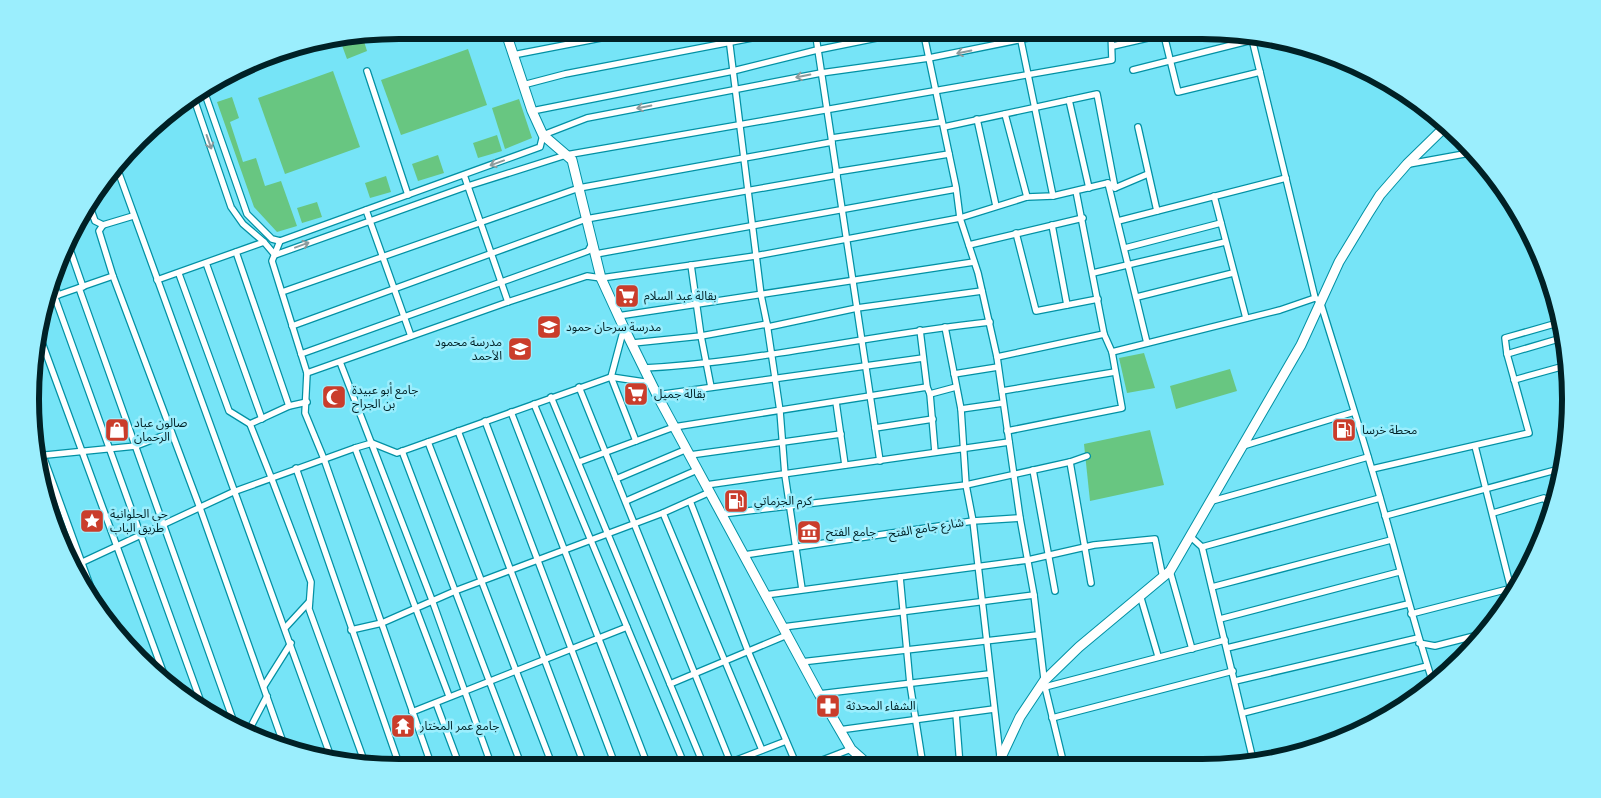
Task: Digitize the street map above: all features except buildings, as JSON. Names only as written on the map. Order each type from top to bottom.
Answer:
[{"type":"main road","points":[[508,39],[532,111],[543,135],[572,160],[601,278],[618,316],[657,395],[801,662],[839,730],[851,749],[862,759]]},
{"type":"main road","points":[[1000,759],[1020,717],[1062,663],[1167,575],[1192,538],[1301,345],[1317,299],[1380,195],[1407,164],[1442,130]]},
{"type":"street","points":[[513,55],[596,39]]},
{"type":"street","points":[[730,39],[761,296],[772,353],[802,589]]},
{"type":"street","points":[[523,84],[746,39]]},
{"type":"street","points":[[816,39],[880,461]]},
{"type":"street","points":[[532,111],[733,71],[817,50],[871,39]]},
{"type":"street","points":[[925,39],[956,189],[960,218],[982,291],[997,357],[1013,474],[1034,595],[1037,636],[1044,684],[1062,759]]},
{"type":"street","points":[[205,95],[246,214],[272,239],[280,241],[540,147],[543,135],[587,118],[821,73],[929,58],[1027,39]]},
{"type":"street","points":[[274,255],[468,186],[566,155],[740,126],[827,108],[1112,60],[1112,39]]},
{"type":"street","points":[[1113,46],[1140,39]]},
{"type":"street","points":[[1166,39],[1178,92],[1260,72]]},
{"type":"street","points":[[1022,40],[1027,74],[1053,196]]},
{"type":"street","points":[[1133,70],[1237,41]]},
{"type":"street","points":[[1252,43],[1317,299],[1372,469],[1418,640],[1431,677]]},
{"type":"street","points":[[366,71],[408,196]]},
{"type":"street","points":[[282,292],[579,188],[744,160],[832,140],[977,119],[1097,94],[1116,188]]},
{"type":"street","points":[[1069,100],[1089,188]]},
{"type":"street","points":[[195,102],[231,207],[243,224],[264,242],[274,255]]},
{"type":"street","points":[[1004,114],[1027,197]]},
{"type":"street","points":[[977,119],[996,206]]},
{"type":"street","points":[[1138,126],[1157,211]]},
{"type":"street","points":[[292,326],[394,287],[586,219],[949,154]]},
{"type":"street","points":[[1407,164],[1466,154]]},
{"type":"street","points":[[119,173],[233,492],[286,628],[329,752]]},
{"type":"street","points":[[1116,188],[1148,174]]},
{"type":"street","points":[[464,175],[508,302]]},
{"type":"street","points":[[1118,221],[1286,178]]},
{"type":"street","points":[[307,373],[587,276],[601,278],[756,256],[960,218],[1027,197],[1053,196],[1108,183],[1116,188]]},
{"type":"street","points":[[1108,183],[1147,343]]},
{"type":"street","points":[[596,254],[956,189]]},
{"type":"street","points":[[1007,430],[1122,408],[1114,372],[1112,352],[1104,334],[1083,218],[1076,190]]},
{"type":"street","points":[[1214,196],[1246,318]]},
{"type":"street","points":[[366,210],[411,336]]},
{"type":"street","points":[[92,212],[113,276],[170,433],[200,508],[282,740]]},
{"type":"street","points":[[95,221],[102,225],[134,216]]},
{"type":"street","points":[[969,245],[1083,218]]},
{"type":"street","points":[[1125,248],[1221,223]]},
{"type":"street","points":[[99,231],[102,225]]},
{"type":"street","points":[[1052,226],[1067,305]]},
{"type":"street","points":[[1016,233],[1036,311],[1098,299]]},
{"type":"street","points":[[280,241],[272,261],[307,373],[305,413],[324,459],[429,759]]},
{"type":"street","points":[[157,280],[179,274],[264,242]]},
{"type":"street","points":[[300,354],[588,251],[593,242]]},
{"type":"street","points":[[1093,274],[1225,242]]},
{"type":"street","points":[[70,252],[136,446],[233,718]]},
{"type":"street","points":[[236,252],[289,406]]},
{"type":"street","points":[[618,316],[761,296],[852,279],[974,262]]},
{"type":"street","points":[[206,263],[262,419]]},
{"type":"street","points":[[691,265],[701,336],[711,387]]},
{"type":"street","points":[[1137,297],[1233,273]]},
{"type":"street","points":[[179,274],[228,411],[250,424],[311,582],[309,609],[363,757]]},
{"type":"street","points":[[55,294],[81,288],[113,276]]},
{"type":"street","points":[[633,343],[701,336],[857,308],[982,291]]},
{"type":"street","points":[[54,297],[200,700]]},
{"type":"street","points":[[1112,352],[1317,299]]},
{"type":"street","points":[[644,368],[706,365],[862,338],[990,322]]},
{"type":"street","points":[[1372,469],[1529,433],[1506,354],[1505,338],[1554,324]]},
{"type":"street","points":[[945,327],[961,409],[966,486],[974,521],[999,759]]},
{"type":"street","points":[[624,328],[611,377],[636,441]]},
{"type":"street","points":[[920,330],[933,419],[935,452]]},
{"type":"street","points":[[997,357],[1104,334]]},
{"type":"street","points":[[1506,354],[1557,339]]},
{"type":"street","points":[[43,346],[163,671]]},
{"type":"street","points":[[657,395],[923,358]]},
{"type":"street","points":[[340,362],[432,600],[489,759]]},
{"type":"street","points":[[954,374],[998,367]]},
{"type":"street","points":[[1514,380],[1560,367]]},
{"type":"street","points":[[1002,391],[1114,372]]},
{"type":"street","points":[[79,564],[233,492],[354,448],[372,443],[397,453],[611,377],[651,383]]},
{"type":"street","points":[[579,387],[730,759]]},
{"type":"street","points":[[579,462],[674,427],[836,402],[956,387]]},
{"type":"street","points":[[551,397],[701,759]]},
{"type":"street","points":[[250,424],[289,406],[307,402]]},
{"type":"street","points":[[836,402],[845,465]]},
{"type":"street","points":[[961,409],[1003,403]]},
{"type":"street","points":[[534,404],[682,759]]},
{"type":"street","points":[[511,412],[645,759]]},
{"type":"street","points":[[1243,446],[1354,412]]},
{"type":"street","points":[[875,428],[933,419]]},
{"type":"street","points":[[486,421],[613,759]]},
{"type":"street","points":[[458,431],[582,759]]},
{"type":"street","points":[[43,455],[136,446],[170,433]]},
{"type":"street","points":[[616,479],[688,452],[841,434]]},
{"type":"street","points":[[428,442],[551,759]]},
{"type":"street","points":[[351,630],[382,623],[482,580],[591,538],[663,513],[690,501],[708,488],[786,474],[1009,442]]},
{"type":"street","points":[[1476,446],[1511,583]]},
{"type":"street","points":[[354,448],[449,696]]},
{"type":"street","points":[[402,451],[519,759]]},
{"type":"street","points":[[722,514],[966,486],[1070,462],[1087,456]]},
{"type":"street","points":[[1212,501],[1368,458]]},
{"type":"street","points":[[1070,462],[1091,583]]},
{"type":"street","points":[[296,468],[397,759]]},
{"type":"street","points":[[626,501],[697,470]]},
{"type":"street","points":[[1033,470],[1055,591]]},
{"type":"street","points":[[1385,516],[1555,470]]},
{"type":"street","points":[[48,476],[89,583]]},
{"type":"street","points":[[1202,547],[1380,498]]},
{"type":"street","points":[[1493,513],[1544,498],[1547,502]]},
{"type":"street","points":[[690,501],[748,651],[794,759]]},
{"type":"street","points":[[663,513],[762,750]]},
{"type":"street","name":"شارع جامع الفتح","points":[[744,555],[974,521],[1020,518]]},
{"type":"street","points":[[1192,538],[1202,547],[1252,755]]},
{"type":"street","points":[[765,594],[979,567],[1028,560],[1084,548],[1154,539],[1192,649]]},
{"type":"street","points":[[1212,586],[1391,540]]},
{"type":"street","points":[[1220,619],[1399,572]]},
{"type":"street","points":[[900,577],[905,612],[910,684],[922,759]]},
{"type":"street","points":[[1411,614],[1506,592]]},
{"type":"street","points":[[670,684],[748,651],[785,631],[905,612],[1034,595]]},
{"type":"street","points":[[1140,596],[1158,656]]},
{"type":"street","points":[[286,628],[310,602]]},
{"type":"street","points":[[1227,648],[1408,604]]},
{"type":"street","points":[[412,712],[628,627]]},
{"type":"street","points":[[801,662],[1037,636]]},
{"type":"street","points":[[1235,682],[1418,640],[1435,646],[1474,636]]},
{"type":"street","points":[[1044,684],[1225,640]]},
{"type":"street","points":[[264,686],[291,643]]},
{"type":"street","points":[[1243,713],[1427,666]]},
{"type":"street","points":[[1052,718],[1233,671]]},
{"type":"street","points":[[819,694],[990,674]]},
{"type":"street","points":[[251,727],[268,696]]},
{"type":"street","points":[[436,703],[457,759]]},
{"type":"street","points":[[839,730],[994,709]]},
{"type":"street","points":[[956,714],[959,759]]},
{"type":"street","points":[[743,759],[786,740]]},
{"type":"street","points":[[825,759],[851,749]]},
{"type":"green space","points":[[364,41],[367,51],[347,59],[341,44]]},
{"type":"green space","points":[[468,49],[487,105],[401,135],[381,80]]},
{"type":"green space","points":[[333,71],[360,147],[285,174],[258,98]]},
{"type":"green space","points":[[232,97],[239,118],[230,122],[243,162],[256,158],[265,186],[281,181],[297,226],[277,232],[254,207],[217,102]]},
{"type":"green space","points":[[519,99],[532,138],[505,149],[492,108]]},
{"type":"green space","points":[[497,135],[502,151],[478,158],[473,143]]},
{"type":"green space","points":[[438,155],[444,173],[418,181],[412,164]]},
{"type":"green space","points":[[386,176],[391,192],[370,198],[365,183]]},
{"type":"green space","points":[[317,202],[322,217],[302,223],[297,208]]},
{"type":"green space","points":[[1144,353],[1155,388],[1127,393],[1119,358]]},
{"type":"green space","points":[[1230,369],[1237,391],[1176,409],[1170,386]]},
{"type":"green space","points":[[1150,430],[1164,485],[1090,501],[1084,444]]},
{"type":"place","name":"بقالة عبد السلام","points":[[627,296]]},
{"type":"place","name":"مدرسة سرحان حمود","points":[[549,327]]},
{"type":"place","name":"مدرسة محمود الأحمد","points":[[520,349]]},
{"type":"place","name":"بقالة جميل","points":[[636,394]]},
{"type":"place","name":"جامع أبو عبيدة بن الجراح","points":[[334,397]]},
{"type":"place","name":"صالون عباد الرحمان","points":[[117,430]]},
{"type":"place","name":"محطة خرسا","points":[[1344,430]]},
{"type":"place","name":"كرم الجزماتي","points":[[736,501]]},
{"type":"place","name":"حي الحلوانية طريق الباب","points":[[92,521]]},
{"type":"place","name":"جامع الفتح","points":[[809,532]]},
{"type":"place","name":"الشفاء المحدثة","points":[[828,706]]},
{"type":"place","name":"جامع عمر المختار","points":[[403,726]]}]
